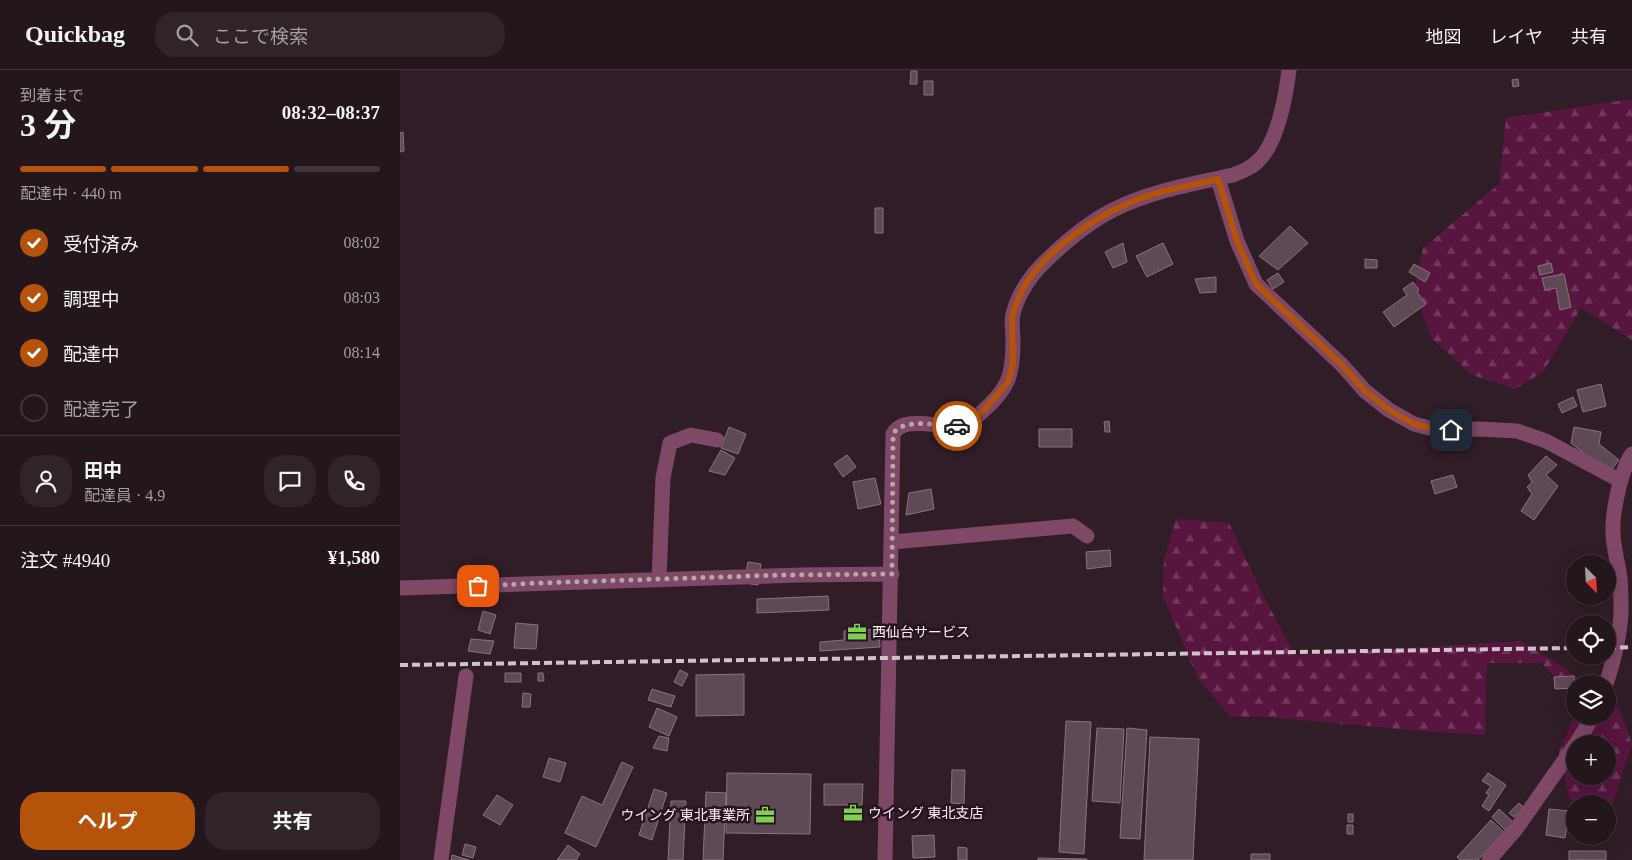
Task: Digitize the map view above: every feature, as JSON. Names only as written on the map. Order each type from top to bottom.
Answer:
[{"type":"street","points":[[885,860],[892,574],[892,438],[896,429],[903,425],[911,424],[959,426],[977,416],[997,396],[1010,376],[1013,363],[1012,317],[1017,301],[1028,280],[1038,267],[1074,236],[1112,210],[1146,196],[1218,179],[1246,170],[1256,163],[1267,150],[1276,128],[1283,104],[1289,70]]},
{"type":"street","points":[[1218,179],[1237,241],[1256,284],[1342,365],[1364,390],[1389,410],[1414,424],[1437,430],[1479,429],[1517,431],[1546,441],[1621,481]]},
{"type":"street","points":[[658,580],[663,478],[670,443],[691,435],[717,440]]},
{"type":"street","points":[[1609,675],[1618,648],[1621,613],[1620,578],[1613,531],[1621,481],[1632,454]]},
{"type":"street","points":[[892,542],[1073,526],[1087,536]]},
{"type":"street","points":[[400,588],[810,574],[892,574]]},
{"type":"street","points":[[441,860],[466,676]]},
{"type":"street","points":[[1489,860],[1516,829],[1566,757]]},
{"type":"green space","points":[[1632,99],[1632,340],[1581,308],[1543,372],[1515,389],[1472,375],[1432,339],[1414,291],[1423,248],[1499,184],[1506,118]]},
{"type":"green space","points":[[1176,519],[1229,523],[1264,597],[1295,655],[1521,641],[1575,675],[1566,675],[1566,689],[1541,663],[1487,663],[1485,735],[1266,717],[1231,717],[1199,680],[1163,597],[1164,560]]},
{"type":"green space","points":[[1616,706],[1620,710],[1632,744],[1615,795],[1569,795],[1567,785],[1616,785],[1616,735],[1566,735],[1570,725],[1616,725]]},
{"type":"green space","points":[[1566,735],[1566,783],[1559,752]]},
{"type":"building","points":[[911,71],[917,71],[917,84],[910,84]]},
{"type":"building","points":[[1518,79],[1519,86],[1513,87],[1512,80]]},
{"type":"building","points":[[924,81],[933,81],[933,95],[924,95]]},
{"type":"building","points":[[403,132],[404,151],[400,152],[400,133]]},
{"type":"building","points":[[875,208],[883,208],[883,233],[875,233]]},
{"type":"building","points":[[1290,226],[1308,243],[1278,270],[1259,256]]},
{"type":"building","points":[[1123,243],[1127,262],[1113,268],[1105,252]]},
{"type":"building","points":[[1163,243],[1173,264],[1147,277],[1136,256]]},
{"type":"building","points":[[1365,259],[1377,260],[1377,268],[1365,268]]},
{"type":"building","points":[[1551,263],[1553,272],[1540,275],[1538,266]]},
{"type":"building","points":[[1414,264],[1430,273],[1425,282],[1409,272]]},
{"type":"building","points":[[1278,273],[1284,282],[1273,289],[1267,280]]},
{"type":"building","points":[[1564,274],[1571,307],[1560,310],[1556,288],[1545,290],[1542,278]]},
{"type":"building","points":[[1216,277],[1216,292],[1200,293],[1195,279]]},
{"type":"building","points":[[1413,282],[1419,290],[1417,292],[1426,304],[1394,327],[1383,312],[1407,295],[1403,289]]},
{"type":"building","points":[[1601,384],[1606,406],[1583,412],[1577,390]]},
{"type":"building","points":[[1573,397],[1577,406],[1562,413],[1558,404]]},
{"type":"building","points":[[1109,421],[1110,432],[1105,432],[1104,422]]},
{"type":"building","points":[[729,427],[746,434],[738,454],[721,448]]},
{"type":"building","points":[[1574,427],[1601,432],[1599,444],[1619,460],[1609,473],[1571,443]]},
{"type":"building","points":[[1039,429],[1072,429],[1072,447],[1039,447]]},
{"type":"building","points":[[721,450],[735,458],[725,475],[709,471]]},
{"type":"building","points":[[847,455],[856,467],[843,477],[834,464]]},
{"type":"building","points":[[1546,456],[1557,465],[1546,475],[1558,486],[1534,520],[1521,511],[1532,494],[1527,487],[1532,482],[1528,475]]},
{"type":"building","points":[[1453,475],[1457,487],[1435,494],[1431,481]]},
{"type":"building","points":[[875,478],[881,504],[858,509],[853,482]]},
{"type":"building","points":[[931,489],[934,509],[906,515],[909,493]]},
{"type":"building","points":[[1110,550],[1111,566],[1087,569],[1086,552]]},
{"type":"building","points":[[748,562],[761,564],[758,585],[744,583]]},
{"type":"building","points":[[828,596],[829,610],[757,613],[757,599]]},
{"type":"building","points":[[483,611],[496,615],[490,634],[478,630]]},
{"type":"building","points":[[516,623],[538,625],[536,649],[514,648]]},
{"type":"building","points":[[879,629],[880,647],[820,651],[820,642],[844,640],[844,631]]},
{"type":"building","points":[[471,639],[494,641],[490,654],[468,651]]},
{"type":"building","points":[[680,670],[688,674],[682,686],[674,682]]},
{"type":"building","points":[[505,673],[521,673],[521,682],[505,682]]},
{"type":"building","points":[[538,673],[543,673],[544,681],[538,681]]},
{"type":"building","points":[[744,674],[744,715],[696,716],[696,675]]},
{"type":"building","points":[[1566,676],[1566,688],[1555,689],[1554,677]]},
{"type":"building","points":[[652,689],[675,696],[671,707],[648,700]]},
{"type":"building","points":[[523,693],[531,694],[530,707],[522,707]]},
{"type":"building","points":[[657,708],[677,717],[669,736],[649,727]]},
{"type":"building","points":[[1066,721],[1091,722],[1084,854],[1059,852]]},
{"type":"building","points":[[1097,728],[1124,729],[1120,803],[1092,801]]},
{"type":"building","points":[[1127,728],[1147,730],[1140,839],[1120,838]]},
{"type":"building","points":[[659,736],[669,738],[667,751],[653,748]]},
{"type":"building","points":[[1150,737],[1199,739],[1193,860],[1144,860]]},
{"type":"building","points":[[549,758],[566,763],[560,782],[543,777]]},
{"type":"building","points":[[622,762],[633,767],[596,847],[565,833],[582,796],[602,805]]},
{"type":"building","points":[[952,770],[965,770],[964,804],[951,803]]},
{"type":"building","points":[[727,773],[811,774],[810,834],[726,833]]},
{"type":"building","points":[[1488,773],[1506,785],[1489,811],[1482,806],[1489,795],[1486,793],[1491,786],[1482,781]]},
{"type":"building","points":[[824,784],[863,784],[862,805],[824,805]]},
{"type":"building","points":[[654,789],[667,793],[652,840],[639,835]]},
{"type":"building","points":[[706,792],[726,793],[723,860],[703,860]]},
{"type":"building","points":[[497,795],[513,805],[500,825],[483,815]]},
{"type":"building","points":[[671,801],[686,801],[683,860],[668,860]]},
{"type":"building","points":[[1519,803],[1524,808],[1514,817],[1509,813]]},
{"type":"building","points":[[1499,809],[1513,822],[1505,830],[1492,817]]},
{"type":"building","points":[[1549,809],[1566,811],[1565,838],[1546,835]]},
{"type":"building","points":[[1348,814],[1353,814],[1353,822],[1348,822]]},
{"type":"building","points":[[1491,820],[1504,832],[1478,860],[1460,860],[1457,857]]},
{"type":"building","points":[[1347,825],[1353,825],[1353,834],[1347,834]]},
{"type":"building","points":[[934,835],[935,857],[913,858],[912,836]]},
{"type":"building","points":[[465,844],[476,847],[473,858],[462,855]]},
{"type":"building","points":[[568,845],[580,854],[576,860],[557,860]]},
{"type":"building","points":[[958,847],[967,848],[967,860],[958,860]]},
{"type":"building","points":[[1569,851],[1606,851],[1606,860],[1569,860]]},
{"type":"building","points":[[1251,854],[1270,854],[1270,860],[1251,860]]},
{"type":"building","points":[[452,855],[469,860],[451,860]]},
{"type":"building","points":[[1038,858],[1087,859],[1087,860],[1038,860]]},
{"type":"railway","points":[[1616,648],[1632,647]]},
{"type":"railway","points":[[400,665],[1566,648]]},
{"type":"way so far","points":[[478,586],[781,575],[892,574],[893,434],[896,429],[908,424],[957,426]]},
{"type":"place","name":"西仙台サービス","points":[[857,632]]},
{"type":"place","name":"ウイング 東北支店","points":[[853,813]]},
{"type":"place","name":"ウイング 東北事業所","points":[[765,815]]},
{"type":"route","points":[[957,426],[970,421],[984,410],[1008,382],[1013,363],[1012,317],[1017,301],[1028,280],[1043,262],[1074,236],[1112,210],[1146,196],[1218,179],[1237,241],[1256,284],[1342,365],[1364,390],[1389,410],[1414,424],[1437,430],[1451,430]]}]
